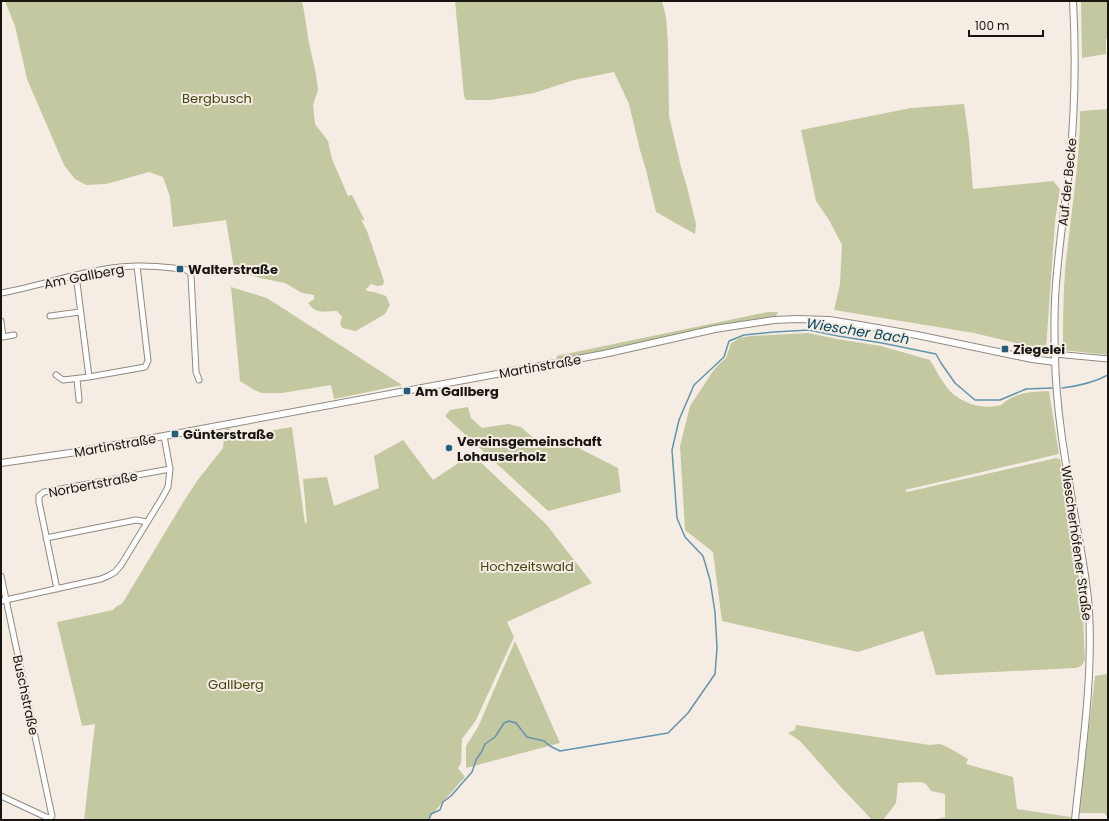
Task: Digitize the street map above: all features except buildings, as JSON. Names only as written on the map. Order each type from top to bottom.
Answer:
[{"type":"street","name":"Auf der Becke","points":[[1055,362],[1054,323],[1056,274],[1070,163],[1075,101],[1073,1]]},
{"type":"street","points":[[56,375],[63,380],[77,379],[145,368],[148,361],[138,266]]},
{"type":"street","name":"Am Gallberg","points":[[1,293],[101,270],[138,266],[154,266],[180,268],[186,270],[190,273],[196,372],[199,380]]},
{"type":"street","points":[[76,275],[89,377]]},
{"type":"street","points":[[50,316],[80,312]]},
{"type":"street","name":"Martinstraße","points":[[1,463],[70,453],[164,436],[604,354],[715,329],[774,320],[829,320],[917,335],[1032,359],[1055,362]]},
{"type":"street","points":[[1,321],[2,337],[14,335]]},
{"type":"street","points":[[1055,354],[1108,359]]},
{"type":"street","name":"Wiescherhöfener Straße","points":[[1055,362],[1060,424],[1085,579],[1090,632],[1089,683],[1075,820]]},
{"type":"street","points":[[77,379],[79,400]]},
{"type":"street","points":[[3,600],[101,579],[115,572],[125,559],[168,487],[170,469],[164,436]]},
{"type":"street","name":"Norbertstraße","points":[[57,589],[39,502],[40,496],[44,492],[170,469]]},
{"type":"street","points":[[46,538],[136,520],[147,522]]},
{"type":"street","name":"Buschstraße","points":[[1,576],[3,600],[52,814],[51,817],[46,817],[1,796]]},
{"type":"green space","name":"Bergbusch","points":[[5,1],[301,1],[303,5],[318,90],[313,105],[315,124],[328,141],[332,159],[348,196],[352,195],[365,221],[361,219],[367,231],[384,281],[383,285],[377,286],[371,284],[366,289],[367,291],[386,296],[390,305],[385,314],[356,331],[342,328],[340,324],[342,317],[337,311],[317,311],[311,307],[308,303],[314,299],[314,295],[302,293],[285,283],[247,274],[238,274],[234,269],[226,220],[173,227],[170,197],[163,177],[149,172],[106,184],[86,185],[75,179],[64,165],[27,79],[15,26]]},
{"type":"green space","points":[[455,1],[662,1],[666,17],[668,45],[669,116],[696,224],[695,234],[656,212],[629,104],[614,72],[574,80],[534,93],[490,100],[466,100],[464,96]]},
{"type":"green space","points":[[1081,1],[1108,1],[1108,38],[1106,39],[1106,54],[1082,58]]},
{"type":"green space","points":[[964,104],[969,139],[973,189],[1053,181],[1060,189],[1055,221],[1046,350],[974,333],[834,310],[840,284],[842,245],[829,220],[816,201],[801,130],[911,108]]},
{"type":"green space","points":[[1108,109],[1108,355],[1063,350],[1063,301],[1065,271],[1077,172],[1080,112]]},
{"type":"green space","points":[[231,287],[267,298],[402,385],[334,399],[331,385],[282,393],[262,393],[254,390],[240,381]]},
{"type":"green space","points":[[768,312],[778,312],[775,318],[559,359],[556,356]]},
{"type":"green space","points":[[808,333],[881,346],[930,360],[950,391],[955,396],[974,405],[987,407],[1001,405],[1020,394],[1049,391],[1059,454],[905,490],[907,492],[1056,458],[1060,459],[1082,597],[1085,659],[1082,665],[1075,668],[936,675],[923,631],[858,652],[722,621],[713,552],[685,530],[680,446],[690,406],[713,371],[726,358],[731,343],[740,338],[750,336]]},
{"type":"green space","points":[[468,407],[471,418],[482,428],[508,424],[521,427],[537,441],[569,443],[618,468],[621,492],[548,511],[445,416],[450,410]]},
{"type":"green space","name":"Hochzeitswald","points":[[292,427],[305,524],[307,522],[303,479],[327,477],[334,506],[379,488],[374,456],[403,440],[433,480],[472,454],[546,524],[592,583],[507,622],[514,637],[476,720],[462,739],[461,763],[458,768],[465,777],[427,820],[84,820],[95,724],[82,726],[57,622],[113,610],[122,604],[184,501],[197,481],[223,448],[225,429],[230,428],[231,437]]},
{"type":"green space","points":[[515,641],[560,743],[466,768],[466,746],[478,727]]},
{"type":"green space","points":[[1108,674],[1108,817],[1104,813],[1078,813],[1095,676]]},
{"type":"green space","points":[[796,725],[930,745],[942,745],[968,759],[966,764],[1013,777],[1017,809],[1071,817],[1070,820],[933,820],[945,817],[945,794],[931,791],[926,784],[921,782],[898,783],[896,803],[883,820],[872,820],[800,741],[788,733],[795,730]]},
{"type":"waterway","name":"Wiescher Bach","points":[[429,820],[431,814],[440,810],[443,802],[451,796],[472,772],[476,760],[485,744],[495,737],[504,723],[509,721],[516,723],[527,737],[544,741],[560,751],[668,733],[688,713],[715,674],[717,648],[715,612],[710,580],[703,556],[685,537],[677,518],[672,450],[679,420],[694,385],[724,357],[729,341],[744,335],[809,330],[936,354],[955,383],[975,400],[1000,400],[1026,389],[1052,388]]},
{"type":"waterway","name":"Wiescher Bach","points":[[1062,388],[1086,384],[1108,375]]},
{"type":"place","name":"Walterstraße","points":[[180,269]]},
{"type":"place","name":"Ziegelei","points":[[1005,349]]},
{"type":"place","name":"Am Gallberg","points":[[407,391]]},
{"type":"place","name":"Günterstraße","points":[[175,434]]},
{"type":"place","name":"Vereinsgemeinschaft Lohauserholz","points":[[449,448]]},
{"type":"park label","name":"Gallberg","points":[[236,684]]}]
